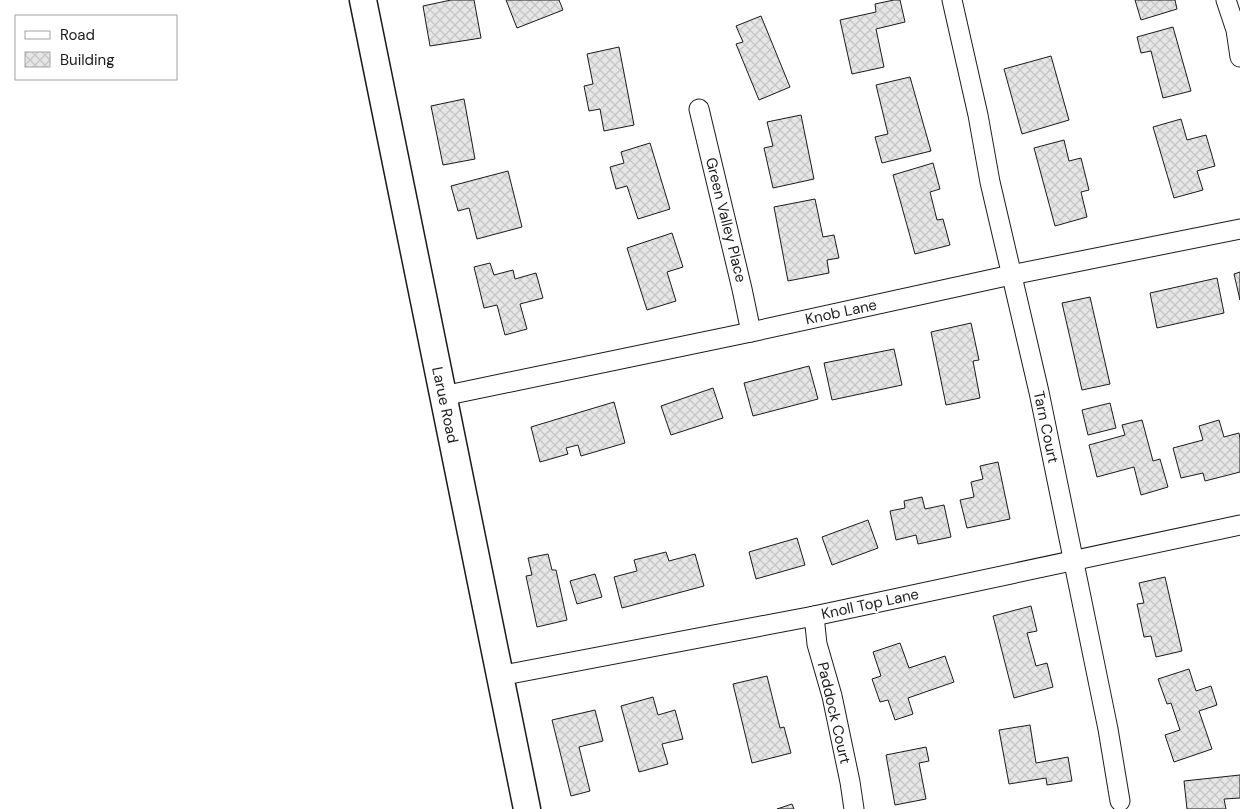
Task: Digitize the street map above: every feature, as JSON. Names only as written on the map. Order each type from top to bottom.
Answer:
[{"type":"street","name":"Larue Road","points":[[363,0],[527,809]]},
{"type":"street","name":"Tarn Court","points":[[952,0],[978,115],[990,182],[1039,392],[1108,728],[1120,801]]},
{"type":"street","points":[[1226,0],[1236,30],[1240,58]]},
{"type":"street","name":"Green Valley Place","points":[[699,110],[742,289],[750,332]]},
{"type":"street","name":"Knob Lane","points":[[443,396],[750,332],[1011,274],[1240,229]]},
{"type":"street","name":"Knoll Top Lane","points":[[499,676],[814,616],[1240,525]]},
{"type":"street","name":"Paddock Court","points":[[814,616],[817,644],[832,696],[854,809]]},
{"type":"building","points":[[451,0],[474,0],[481,38],[430,46],[423,6]]},
{"type":"building","points":[[506,0],[559,0],[563,10],[517,28]]},
{"type":"building","points":[[900,0],[905,22],[876,29],[884,67],[852,74],[840,20],[876,12],[875,4]]},
{"type":"building","points":[[1135,0],[1175,0],[1177,9],[1141,20]]},
{"type":"building","points":[[761,16],[790,87],[759,100],[736,44],[743,42],[736,26]]},
{"type":"building","points":[[1173,27],[1191,91],[1163,98],[1151,51],[1141,53],[1137,37]]},
{"type":"building","points":[[619,47],[634,125],[604,131],[600,109],[589,111],[584,86],[593,84],[587,54]]},
{"type":"building","points":[[1051,56],[1069,120],[1022,134],[1004,69]]},
{"type":"building","points":[[910,77],[931,151],[882,163],[875,137],[888,134],[876,85]]},
{"type":"building","points":[[464,99],[475,159],[443,165],[431,106]]},
{"type":"building","points":[[801,115],[814,179],[773,188],[764,148],[773,146],[767,122]]},
{"type":"building","points":[[1181,119],[1187,140],[1206,135],[1215,166],[1197,171],[1203,190],[1174,198],[1153,127]]},
{"type":"building","points":[[1064,140],[1069,161],[1081,158],[1089,190],[1081,192],[1087,217],[1055,226],[1034,148]]},
{"type":"building","points":[[650,143],[670,209],[638,219],[627,186],[616,189],[610,167],[624,163],[621,152]]},
{"type":"building","points":[[933,163],[940,189],[930,192],[937,220],[943,219],[950,245],[915,254],[893,175]]},
{"type":"building","points":[[508,171],[522,227],[477,239],[469,208],[458,211],[451,186]]},
{"type":"building","points":[[815,199],[823,237],[834,235],[839,258],[827,260],[829,273],[788,281],[774,207]]},
{"type":"building","points":[[672,233],[683,267],[667,272],[676,301],[647,310],[627,248]]},
{"type":"building","points":[[490,263],[494,275],[513,270],[515,279],[536,273],[543,298],[520,304],[527,329],[505,335],[497,305],[484,308],[474,267]]},
{"type":"building","points":[[1240,272],[1240,300],[1234,274]]},
{"type":"building","points":[[1217,278],[1224,313],[1157,328],[1150,293]]},
{"type":"building","points":[[1090,297],[1110,384],[1082,390],[1062,303]]},
{"type":"building","points":[[971,323],[979,360],[973,361],[980,398],[946,405],[931,332]]},
{"type":"building","points":[[894,349],[902,385],[832,400],[824,363]]},
{"type":"building","points":[[809,366],[818,399],[753,416],[744,383]]},
{"type":"building","points":[[713,388],[723,418],[671,435],[661,406]]},
{"type":"building","points":[[614,402],[625,443],[581,456],[578,445],[566,448],[568,454],[540,462],[531,427]]},
{"type":"building","points":[[1110,403],[1116,428],[1088,435],[1082,410]]},
{"type":"building","points":[[1142,420],[1153,461],[1160,459],[1168,487],[1141,495],[1134,467],[1097,477],[1089,445],[1125,435],[1122,425]]},
{"type":"building","points":[[1219,420],[1224,437],[1239,433],[1240,472],[1205,481],[1203,473],[1181,478],[1173,448],[1203,440],[1199,426]]},
{"type":"building","points":[[998,462],[1010,519],[967,528],[960,500],[974,497],[971,482],[983,479],[980,466]]},
{"type":"building","points":[[922,497],[925,509],[944,505],[951,537],[918,544],[916,535],[896,540],[890,511],[905,508],[904,501]]},
{"type":"building","points":[[868,520],[878,548],[832,565],[822,537]]},
{"type":"building","points":[[797,538],[805,565],[756,579],[749,552]]},
{"type":"building","points":[[666,552],[669,561],[695,554],[704,586],[622,608],[614,577],[637,571],[634,560]]},
{"type":"building","points":[[548,554],[552,570],[556,570],[567,620],[537,627],[526,576],[532,575],[528,558]]},
{"type":"building","points":[[595,574],[602,597],[577,604],[570,581]]},
{"type":"building","points":[[1165,577],[1182,651],[1156,657],[1151,636],[1144,637],[1137,604],[1144,603],[1139,583]]},
{"type":"building","points":[[1031,606],[1037,631],[1027,633],[1036,666],[1047,663],[1053,687],[1014,698],[993,616]]},
{"type":"building","points":[[900,643],[909,668],[945,656],[954,682],[908,698],[913,714],[895,720],[888,700],[880,702],[872,679],[881,676],[873,652]]},
{"type":"building","points":[[1189,669],[1196,691],[1211,686],[1217,705],[1199,711],[1212,749],[1174,762],[1165,735],[1180,730],[1171,703],[1167,704],[1158,679]]},
{"type":"building","points":[[767,676],[780,728],[784,727],[791,753],[752,763],[733,684]]},
{"type":"building","points":[[653,697],[658,715],[675,710],[683,739],[662,744],[668,764],[639,772],[621,706]]},
{"type":"building","points":[[595,710],[603,741],[579,747],[590,791],[571,796],[552,720]]},
{"type":"building","points":[[1030,725],[1036,763],[1068,757],[1072,781],[1047,785],[1046,778],[1009,784],[999,730]]},
{"type":"building","points":[[926,747],[929,761],[919,763],[926,799],[895,805],[886,755]]},
{"type":"building","points":[[1240,775],[1240,798],[1224,799],[1226,809],[1187,809],[1184,781]]},
{"type":"building","points":[[792,804],[794,809],[777,809]]}]
